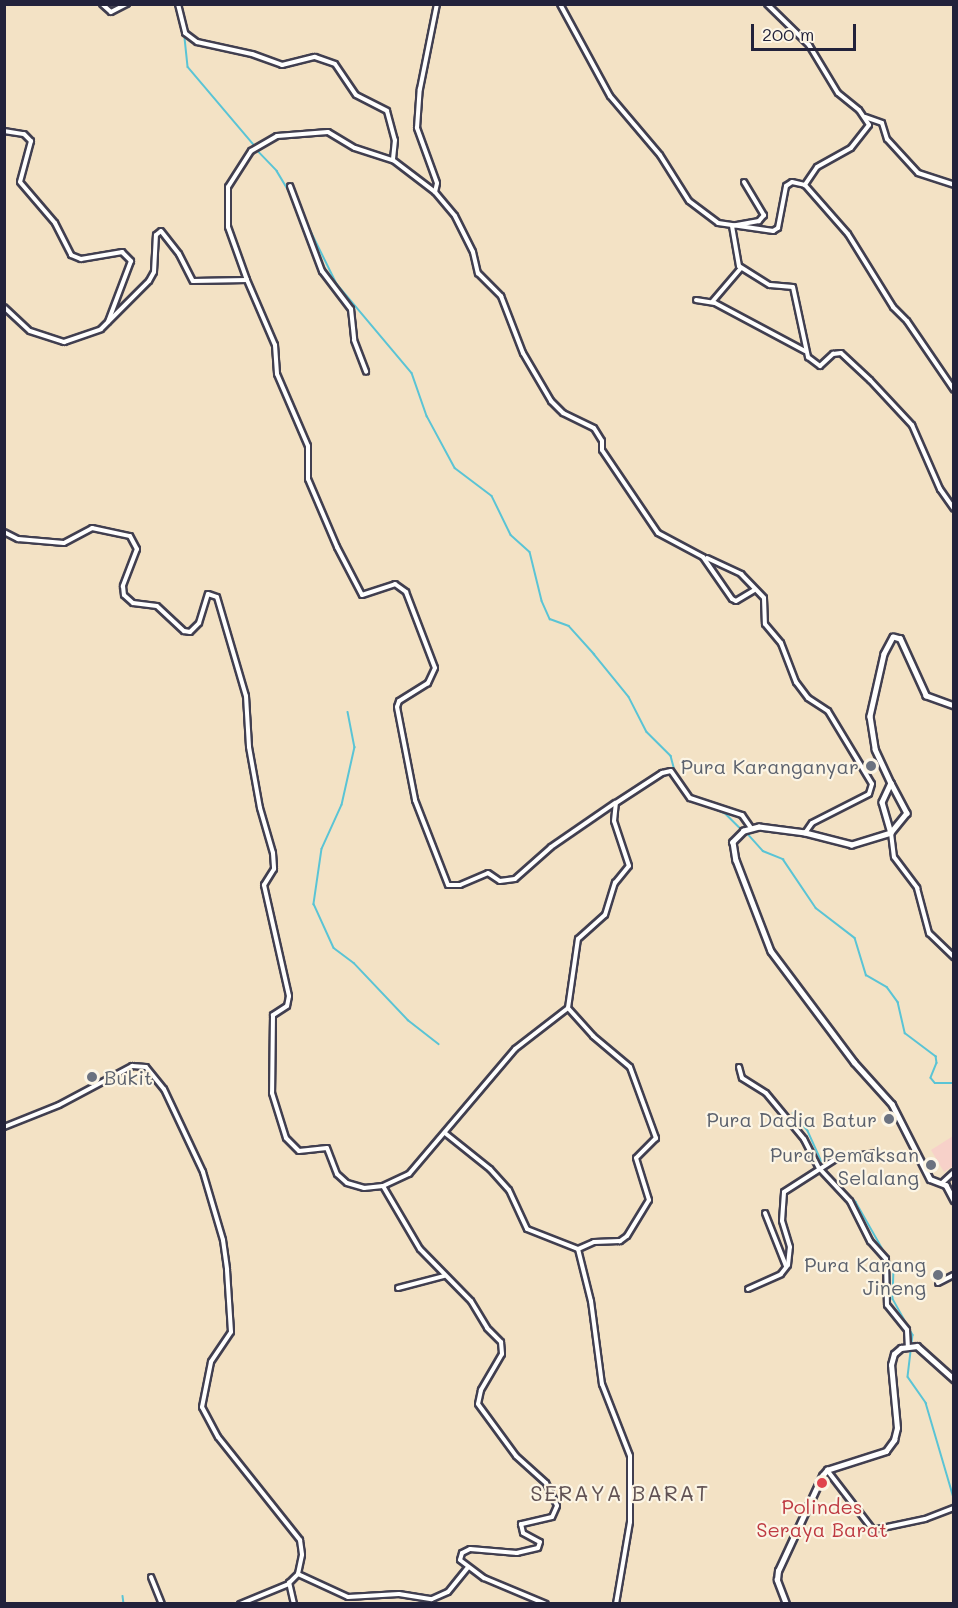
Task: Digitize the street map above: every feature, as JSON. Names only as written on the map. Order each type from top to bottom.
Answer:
[{"type":"street","points":[[102,4],[111,12],[127,4]]},
{"type":"street","points":[[178,4],[185,33],[197,42],[252,54],[282,65],[315,57],[335,64],[356,95],[387,111],[395,140],[393,160]]},
{"type":"street","points":[[435,192],[437,183],[417,128],[420,89],[437,4]]},
{"type":"street","points":[[560,4],[610,96],[660,155],[687,198],[713,220],[732,226],[776,230],[786,186],[792,182],[805,185],[848,234],[893,307],[908,321],[954,390]]},
{"type":"street","points":[[767,4],[809,45],[838,93],[864,117],[869,128],[865,135],[850,148],[817,167],[805,185]]},
{"type":"street","points":[[864,117],[882,123],[887,139],[918,173],[954,185]]},
{"type":"street","points":[[4,131],[30,138],[30,153],[20,182],[55,223],[71,255],[81,259],[122,252],[131,261],[108,323]]},
{"type":"street","points":[[751,828],[742,815],[690,798],[671,771],[662,773],[551,847],[515,879],[500,881],[488,873],[460,885],[448,885],[415,800],[397,707],[399,701],[429,683],[435,668],[406,592],[395,584],[362,595],[337,547],[308,479],[308,446],[277,374],[275,345],[247,280],[227,218],[229,183],[251,151],[277,136],[324,132],[367,153],[393,160],[435,192],[455,216],[473,252],[478,273],[501,296],[523,353],[543,390],[563,413],[594,428],[602,441],[602,450],[656,531],[703,557],[741,574],[765,600],[765,624],[781,643],[796,682],[808,698],[828,711],[873,787],[852,804],[809,825],[805,832]]},
{"type":"street","points":[[732,226],[764,217],[744,182]]},
{"type":"street","points":[[290,186],[322,272],[351,309],[354,340],[366,372]]},
{"type":"street","points":[[732,226],[732,240],[741,268],[775,286],[794,287],[806,351]]},
{"type":"street","points":[[4,307],[30,331],[64,342],[108,323],[154,272],[155,242],[159,232],[179,254],[193,281],[247,280]]},
{"type":"street","points":[[712,302],[741,268]]},
{"type":"street","points":[[696,300],[712,302],[806,351],[818,366],[833,354],[843,354],[912,425],[940,489],[954,510]]},
{"type":"street","points":[[4,532],[18,539],[64,543],[92,528],[126,534],[137,549],[123,586],[124,595],[133,603],[157,606],[184,631],[190,632],[199,623],[208,594],[217,597],[246,696],[249,747],[260,808],[273,853],[274,869],[264,885],[290,1001],[273,1015],[275,1060],[271,1082],[276,1110],[286,1138],[299,1151],[325,1147],[343,1181],[364,1188],[383,1186],[409,1174],[516,1049],[568,1008],[578,939],[604,915],[615,883],[629,866],[614,821],[616,803]]},
{"type":"street","points":[[703,557],[732,599],[736,601],[754,590]]},
{"type":"street","points":[[954,706],[926,696],[903,643],[898,637],[893,637],[883,658],[870,716],[875,749],[907,813],[891,833],[857,845],[805,832],[751,828],[735,837],[733,850],[765,941],[854,1062],[892,1104],[930,1179],[942,1183],[954,1200]]},
{"type":"street","points":[[891,783],[882,802],[891,833],[894,857],[916,888],[929,933],[954,957]]},
{"type":"street","points":[[445,1133],[490,1169],[509,1190],[527,1229],[578,1249],[594,1242],[620,1241],[627,1236],[649,1200],[636,1158],[656,1138],[630,1067],[593,1036],[568,1008]]},
{"type":"street","points":[[4,1126],[59,1105],[132,1066],[146,1067],[164,1089],[203,1172],[223,1240],[227,1270],[232,1329],[211,1362],[202,1407],[218,1437],[299,1537],[303,1549],[298,1574],[289,1584],[240,1604]]},
{"type":"street","points":[[739,1067],[742,1078],[766,1093],[804,1139],[819,1168],[850,1201],[870,1241],[886,1259],[887,1305],[907,1330],[909,1346]]},
{"type":"street","points":[[786,1270],[790,1251],[782,1221],[782,1197],[819,1168],[837,1158],[876,1153]]},
{"type":"street","points":[[942,1183],[954,1172]]},
{"type":"street","points":[[383,1186],[420,1249],[471,1301],[503,1348],[481,1390],[479,1406],[519,1459],[546,1483],[558,1506],[552,1517],[521,1524],[522,1533],[540,1542],[540,1547],[517,1553],[470,1549],[460,1557],[468,1567],[498,1585],[546,1604]]},
{"type":"street","points":[[765,1214],[783,1253],[786,1270]]},
{"type":"street","points":[[578,1249],[591,1301],[602,1384],[630,1456],[630,1522],[616,1604]]},
{"type":"street","points":[[748,1289],[786,1270]]},
{"type":"street","points":[[938,1282],[954,1275]]},
{"type":"street","points":[[398,1288],[445,1276]]},
{"type":"street","points":[[786,1604],[777,1580],[778,1571],[803,1511],[827,1470],[886,1451],[892,1444],[897,1428],[891,1365],[897,1351],[916,1346],[954,1379]]},
{"type":"street","points":[[827,1470],[873,1530],[925,1519],[952,1508]]},
{"type":"street","points":[[298,1574],[348,1597],[399,1593],[432,1599],[448,1592],[468,1567]]},
{"type":"street","points":[[151,1577],[162,1604]]},
{"type":"street","points":[[289,1584],[294,1604]]},
{"type":"shaded area","points":[[953,1136],[953,1166],[944,1172],[931,1150]]},
{"type":"waterway","points":[[185,38],[188,67],[255,146]]},
{"type":"waterway","points":[[257,150],[277,171],[292,196]]},
{"type":"waterway","points":[[302,213],[337,284],[412,373],[427,416],[455,468],[492,496],[511,535],[530,552],[542,601],[550,619],[569,626],[629,697],[647,732],[671,756],[676,775]]},
{"type":"waterway","points":[[348,712],[355,747],[342,805],[322,849],[314,904],[334,948],[354,963],[408,1020],[439,1044]]},
{"type":"waterway","points":[[688,793],[697,799]]},
{"type":"waterway","points":[[706,805],[726,814],[743,831]]},
{"type":"waterway","points":[[747,833],[763,851],[783,859],[816,908],[855,938],[866,975],[887,987],[898,1002],[905,1033],[936,1056],[937,1063],[931,1078],[935,1083],[954,1083]]},
{"type":"waterway","points":[[793,1113],[808,1131],[826,1171],[856,1202],[894,1269],[893,1299],[913,1335],[908,1377],[926,1403],[954,1498]]},
{"type":"waterway","points":[[123,1596],[124,1604]]},
{"type":"place","name":"Pura Karanganyar","points":[[871,766]]},
{"type":"place","name":"Bukit","points":[[92,1077]]},
{"type":"place","name":"Pura Dadia Batur","points":[[889,1119]]},
{"type":"place","name":"Pura Pemaksan Selalang","points":[[931,1165]]},
{"type":"place","name":"Pura Karang Jineng","points":[[938,1275]]},
{"type":"place","name":"Polindes Seraya Barat","points":[[822,1483]]},
{"type":"district","name":"SERAYA BARAT","points":[[620,1493]]}]
